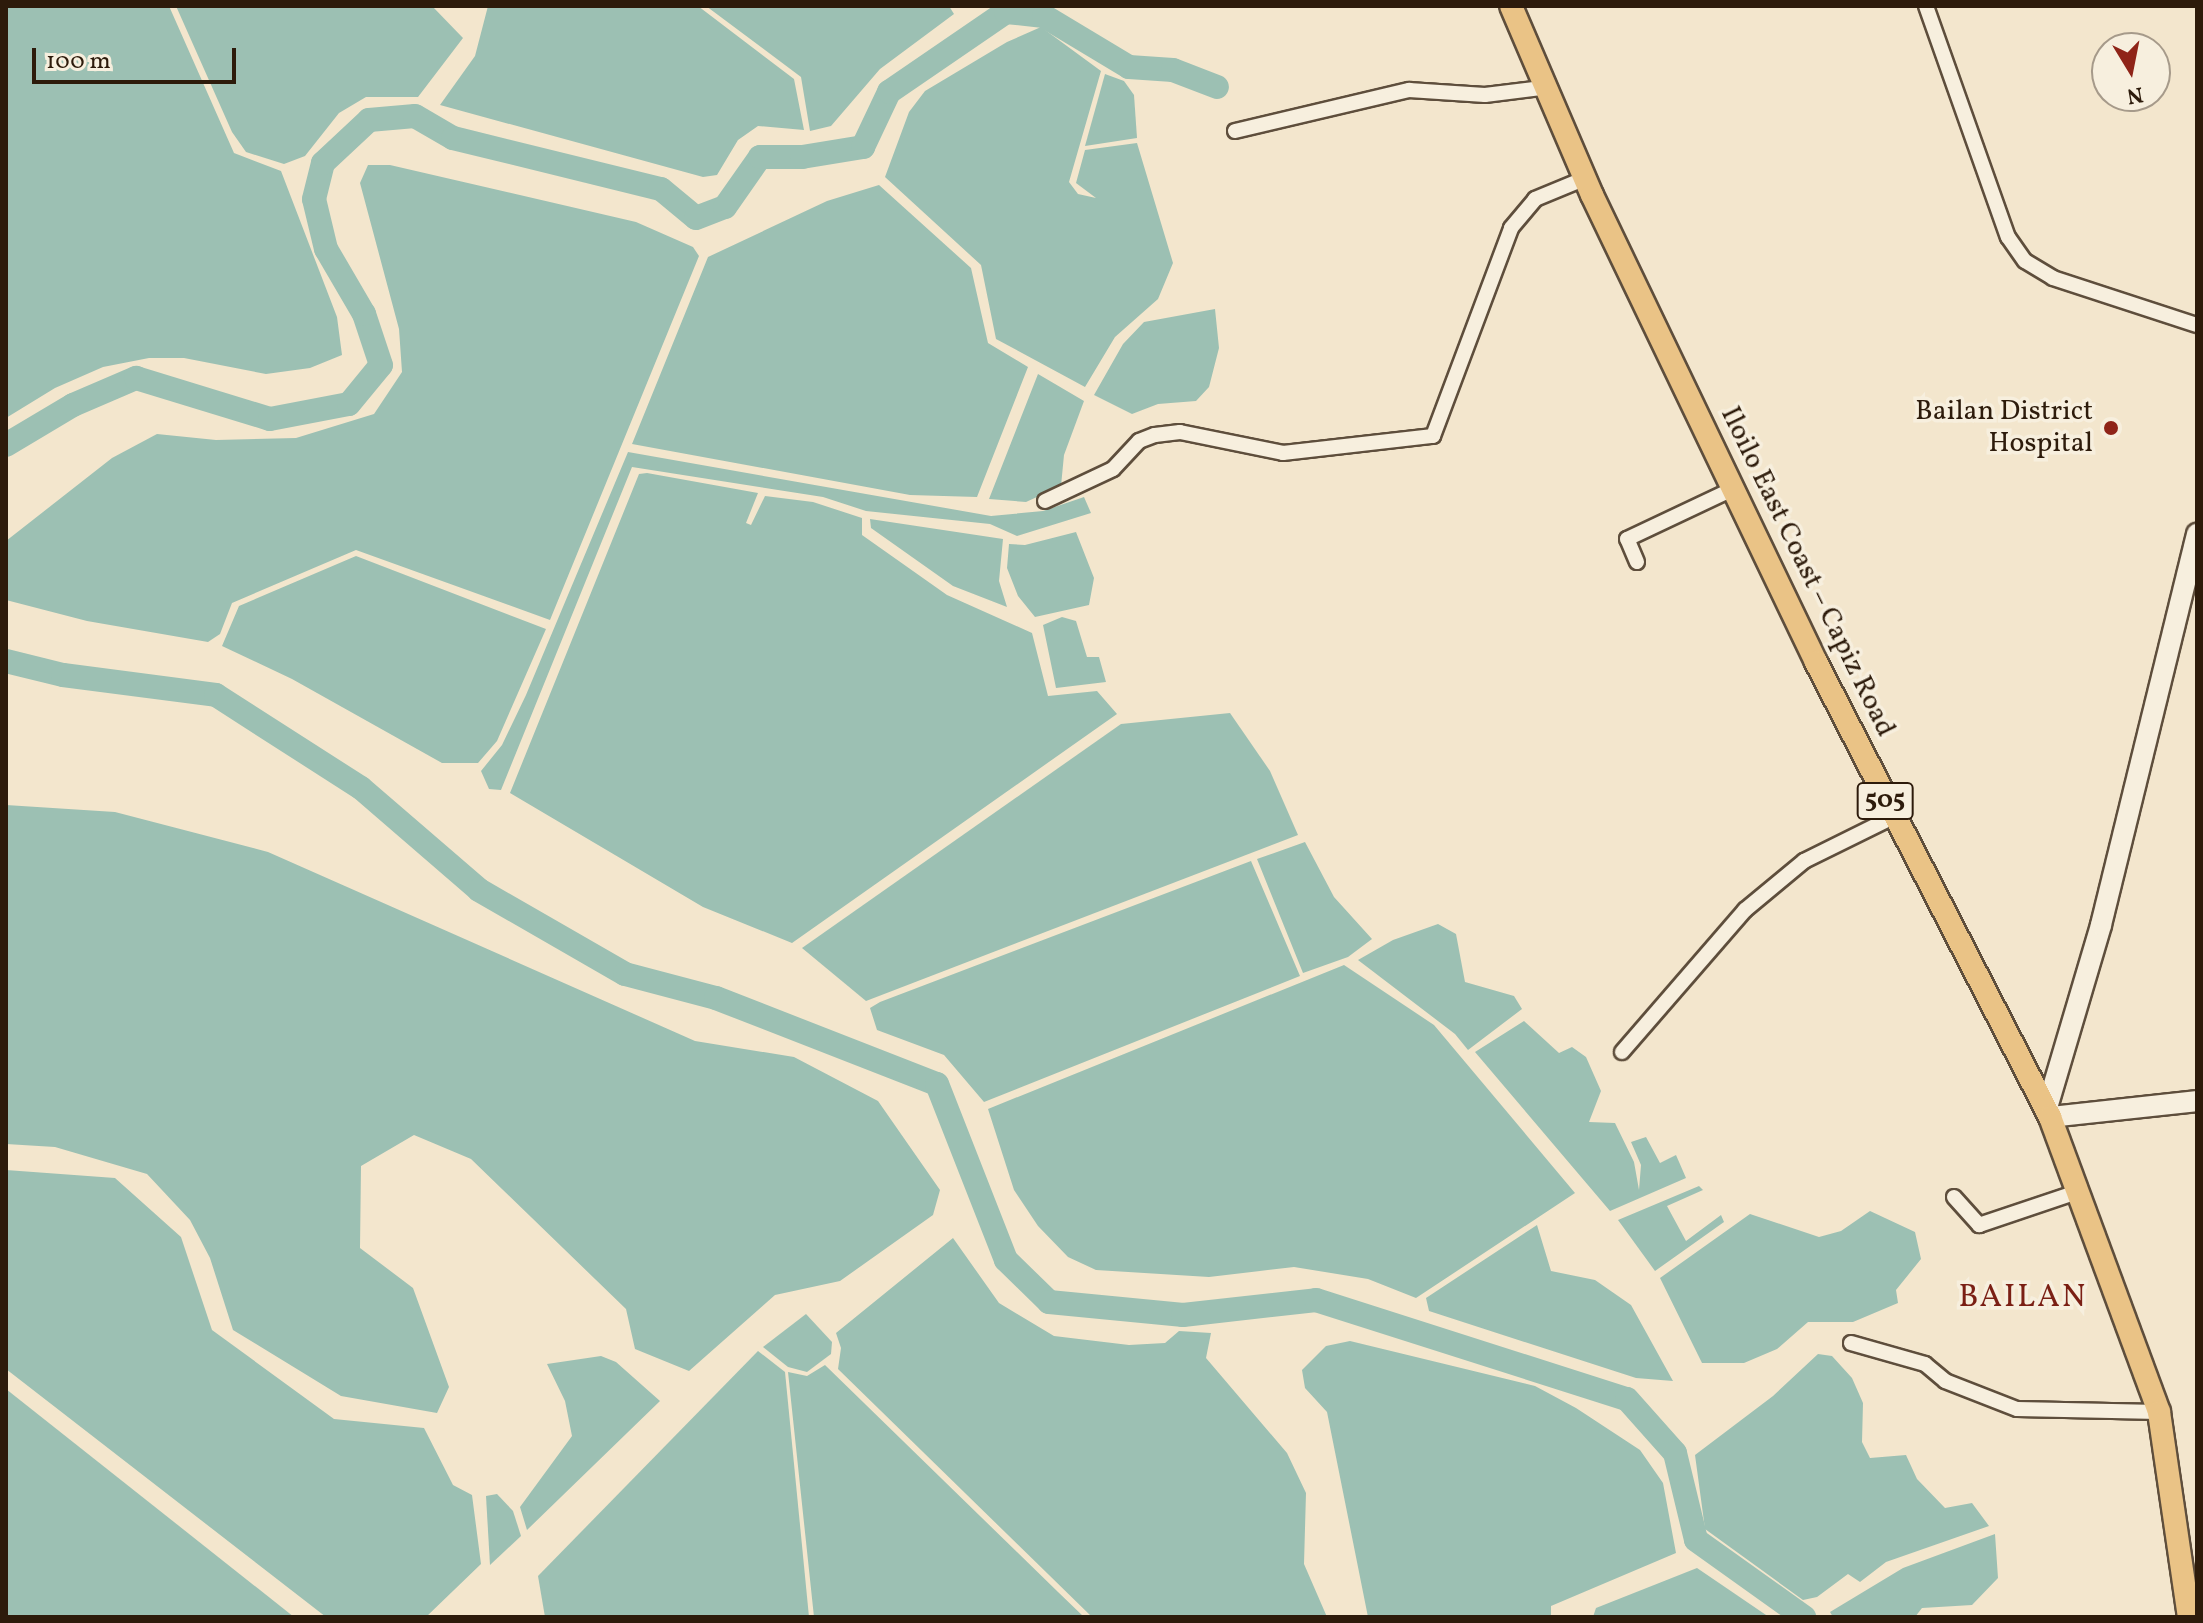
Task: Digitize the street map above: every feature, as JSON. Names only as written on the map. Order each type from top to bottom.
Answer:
[{"type":"main road","name":"Iloilo East Coast – Capiz Road","points":[[1511,6],[1549,87],[1586,178],[1733,489],[1893,817],[2048,1114],[2080,1191],[2159,1412],[2191,1605]]},
{"type":"main road","points":[[2197,534],[2098,939],[2048,1114],[2197,1101]]},
{"type":"street","points":[[1926,6],[2008,237],[2025,261],[2053,278],[2197,325]]},
{"type":"street","points":[[1235,131],[1409,90],[1485,95],[1549,87]]},
{"type":"street","points":[[1045,501],[1113,469],[1139,441],[1155,435],[1180,432],[1283,453],[1433,436],[1511,228],[1535,199],[1586,178]]},
{"type":"street","points":[[1637,562],[1627,539],[1733,489]]},
{"type":"street","points":[[1622,1052],[1745,910],[1804,861],[1893,817]]},
{"type":"street","points":[[1954,1197],[1979,1225],[2080,1191]]},
{"type":"street","points":[[1851,1343],[1925,1364],[1945,1381],[2017,1409],[2159,1412]]},
{"type":"water","points":[[6,6],[169,6],[234,153],[281,171],[337,317],[342,355],[310,368],[266,374],[184,358],[149,358],[103,367],[55,388],[6,418]]},
{"type":"water","points":[[176,6],[432,6],[463,38],[418,97],[366,97],[339,113],[305,156],[284,164],[246,152],[232,132]]},
{"type":"water","points":[[488,6],[698,6],[794,79],[804,130],[758,126],[738,140],[717,175],[703,177],[440,105],[475,56]]},
{"type":"water","points":[[706,6],[949,6],[954,14],[880,69],[831,126],[810,131],[801,77]]},
{"type":"water","points":[[1041,27],[1101,71],[1069,182],[1078,194],[1096,198],[1076,183],[1085,150],[1137,143],[1173,263],[1158,299],[1115,337],[1085,387],[996,339],[981,265],[885,177],[909,112],[925,91],[1007,42]]},
{"type":"water","points":[[1105,74],[1124,81],[1134,95],[1137,138],[1085,146]]},
{"type":"water","points":[[368,165],[390,165],[636,222],[693,247],[699,256],[550,620],[356,550],[232,603],[220,634],[208,642],[87,621],[6,600],[6,541],[112,458],[157,434],[216,440],[296,438],[374,414],[402,372],[399,329],[360,183]]},
{"type":"water","points":[[879,185],[971,268],[988,343],[1028,367],[977,497],[910,495],[632,444],[708,257],[827,201]]},
{"type":"water","points":[[1215,309],[1219,348],[1209,387],[1196,401],[1158,404],[1132,414],[1094,395],[1123,344],[1144,322]]},
{"type":"water","points":[[1038,374],[1084,401],[1064,455],[1061,486],[1026,502],[989,499]]},
{"type":"water","points":[[628,452],[991,516],[1043,511],[1084,497],[1091,513],[1017,536],[990,524],[866,511],[823,497],[632,467],[501,790],[489,789],[481,771],[502,745],[526,695]]},
{"type":"water","points":[[639,474],[758,493],[746,523],[751,525],[765,496],[813,502],[862,518],[862,535],[947,595],[1032,633],[1048,696],[1097,691],[1117,714],[792,943],[703,907],[510,793]]},
{"type":"water","points":[[870,519],[1003,539],[999,581],[1007,607],[953,586],[871,528]]},
{"type":"water","points":[[1076,532],[1094,578],[1089,605],[1035,617],[1018,596],[1007,568],[1009,544],[1025,545]]},
{"type":"water","points":[[356,556],[546,629],[497,741],[478,763],[442,763],[292,679],[222,646],[239,606]]},
{"type":"water","points":[[1062,617],[1076,621],[1087,657],[1099,657],[1106,682],[1056,688],[1043,625]]},
{"type":"water","points":[[1230,713],[1270,771],[1298,835],[866,1001],[802,948],[1121,724]]},
{"type":"water","points":[[6,805],[115,812],[268,852],[695,1041],[794,1057],[878,1101],[940,1190],[933,1215],[840,1281],[775,1295],[689,1371],[635,1349],[626,1309],[471,1159],[414,1135],[361,1166],[360,1248],[413,1288],[449,1387],[437,1413],[341,1396],[233,1330],[210,1258],[190,1220],[147,1174],[55,1147],[6,1144]]},
{"type":"water","points":[[1305,842],[1334,897],[1372,939],[1348,957],[1303,973],[1257,859]]},
{"type":"water","points":[[1251,861],[1300,976],[984,1102],[944,1055],[877,1030],[870,1008],[880,1002]]},
{"type":"water","points":[[1438,924],[1456,934],[1465,982],[1514,996],[1522,1009],[1468,1050],[1455,1034],[1358,960],[1393,940]]},
{"type":"water","points":[[1344,965],[1434,1025],[1575,1193],[1416,1298],[1368,1279],[1294,1267],[1209,1277],[1096,1270],[1068,1257],[1038,1226],[1014,1190],[988,1109]]},
{"type":"water","points":[[1524,1021],[1559,1053],[1572,1047],[1586,1057],[1601,1091],[1589,1122],[1615,1123],[1634,1162],[1639,1190],[1641,1165],[1631,1142],[1646,1137],[1660,1163],[1676,1155],[1686,1178],[1610,1211],[1475,1052]]},
{"type":"water","points":[[6,1170],[115,1178],[181,1237],[212,1330],[334,1419],[424,1428],[453,1485],[472,1495],[481,1564],[426,1617],[326,1617],[6,1369]]},
{"type":"water","points":[[1699,1186],[1703,1190],[1667,1206],[1686,1241],[1721,1215],[1724,1222],[1655,1271],[1618,1220]]},
{"type":"water","points":[[1870,1211],[1915,1232],[1921,1259],[1896,1290],[1898,1303],[1853,1322],[1808,1322],[1777,1349],[1744,1363],[1702,1363],[1660,1278],[1750,1214],[1819,1237],[1841,1231]]},
{"type":"water","points":[[1537,1225],[1551,1271],[1595,1280],[1631,1305],[1673,1381],[1636,1378],[1429,1311],[1426,1298]]},
{"type":"water","points":[[953,1238],[999,1303],[1054,1336],[1129,1345],[1165,1343],[1179,1331],[1211,1333],[1206,1358],[1287,1453],[1306,1493],[1304,1564],[1327,1617],[1092,1617],[838,1369],[841,1348],[836,1333]]},
{"type":"water","points":[[806,1314],[832,1342],[831,1354],[807,1372],[788,1367],[763,1347]]},
{"type":"water","points":[[1350,1341],[1535,1386],[1576,1408],[1640,1450],[1663,1483],[1676,1553],[1551,1606],[1551,1617],[1368,1617],[1327,1412],[1305,1388],[1302,1370],[1326,1346]]},
{"type":"water","points":[[758,1351],[785,1372],[809,1617],[545,1617],[538,1576]]},
{"type":"water","points":[[1818,1354],[1832,1356],[1852,1378],[1863,1403],[1862,1442],[1870,1458],[1906,1455],[1917,1479],[1945,1508],[1972,1503],[1989,1526],[1886,1562],[1860,1582],[1848,1574],[1817,1597],[1803,1600],[1705,1529],[1695,1455],[1773,1396]]},
{"type":"water","points":[[601,1356],[616,1362],[660,1401],[527,1530],[520,1507],[572,1436],[565,1401],[547,1364]]},
{"type":"water","points":[[825,1365],[1084,1617],[814,1617],[788,1372],[807,1376]]},
{"type":"water","points":[[6,1389],[294,1617],[6,1617]]},
{"type":"water","points":[[497,1494],[513,1511],[521,1536],[490,1565],[486,1496]]},
{"type":"water","points":[[1995,1534],[1998,1578],[1972,1605],[1922,1608],[1915,1617],[1833,1617],[1830,1612],[1903,1568]]},
{"type":"water","points":[[1697,1568],[1769,1617],[1593,1617],[1596,1608]]},
{"type":"waterway","points":[[6,445],[73,405],[136,378],[270,419],[349,404],[381,365],[364,314],[326,249],[314,199],[323,163],[369,120],[415,116],[453,138],[661,189],[696,218],[725,207],[760,157],[802,157],[863,147],[889,92],[1006,12],[1044,16],[1129,67],[1173,70],[1217,87]]},
{"type":"waterway","points":[[6,661],[63,675],[216,695],[361,788],[479,890],[625,974],[716,998],[937,1084],[1006,1260],[1049,1302],[1183,1315],[1316,1300],[1627,1399],[1675,1453],[1696,1540],[1804,1617]]},
{"type":"place","name":"Bailan District Hospital","points":[[2111,428]]},
{"type":"district","name":"BAILAN","points":[[2023,1298]]}]
